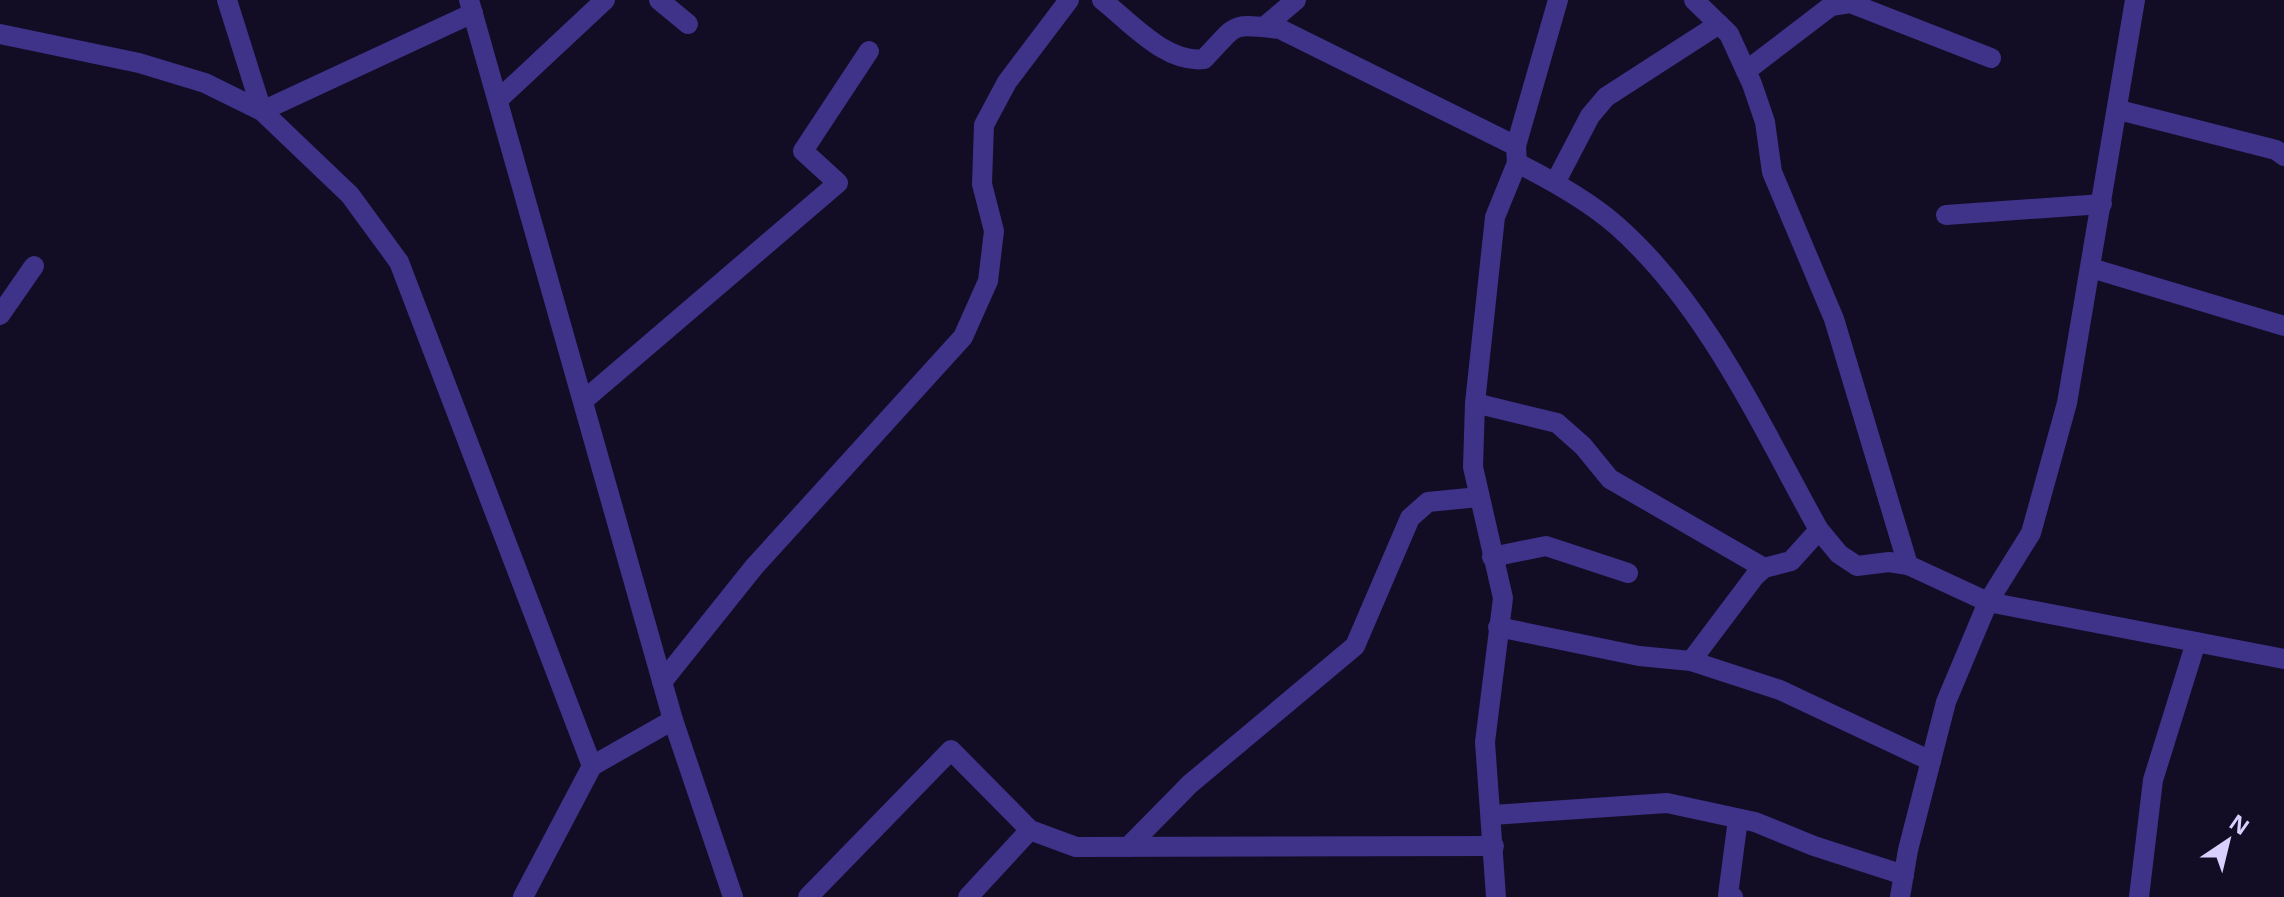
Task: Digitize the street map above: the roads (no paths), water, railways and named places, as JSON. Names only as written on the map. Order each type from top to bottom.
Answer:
[{"type":"street","points":[[227,0],[262,111]]},
{"type":"street","points":[[498,100],[605,0]]},
{"type":"street","points":[[659,0],[688,24]]},
{"type":"street","points":[[662,682],[754,567],[963,337],[988,281],[994,231],[982,184],[984,125],[1007,82],[1069,0]]},
{"type":"street","points":[[1102,0],[1155,42],[1190,61],[1204,59],[1229,29],[1240,24],[1280,29],[1517,155],[1615,225],[1672,285],[1727,366],[1819,530],[1839,554],[1857,566],[1889,562],[1908,565],[1988,602],[2196,642],[2283,654]]},
{"type":"street","points":[[1264,27],[1296,0]]},
{"type":"street","points":[[1496,897],[1485,742],[1503,598],[1473,467],[1475,403],[1495,217],[1517,155],[1558,0]]},
{"type":"street","points":[[1694,0],[1729,34],[1746,71],[1765,122],[1772,172],[1834,319],[1908,565]]},
{"type":"street","points":[[1900,897],[1946,702],[1988,602],[2031,533],[2067,403],[2119,110],[2135,0]]},
{"type":"street","points":[[1746,71],[1831,6],[1850,3],[1991,58]]},
{"type":"street","points":[[262,111],[471,7],[673,720],[733,897]]},
{"type":"street","points":[[1555,183],[1590,116],[1606,97],[1719,24]]},
{"type":"street","points":[[0,34],[139,63],[205,83],[262,111],[350,195],[399,262],[592,766]]},
{"type":"street","points":[[583,401],[838,183],[803,151],[869,51]]},
{"type":"street","points":[[2119,110],[2276,150],[2284,156]]},
{"type":"street","points":[[1946,215],[2102,204]]},
{"type":"street","points":[[0,315],[34,266]]},
{"type":"street","points":[[2091,268],[2284,326]]},
{"type":"street","points":[[1475,403],[1557,423],[1623,488],[1764,568]]},
{"type":"street","points":[[1128,847],[1190,784],[1355,646],[1410,518],[1428,502],[1479,497]]},
{"type":"street","points":[[1691,661],[1764,568],[1791,561],[1819,530]]},
{"type":"street","points":[[1492,557],[1546,546],[1628,573]]},
{"type":"street","points":[[1498,627],[1639,656],[1691,661],[1780,690],[1931,761]]},
{"type":"street","points":[[2139,897],[2153,780],[2196,642]]},
{"type":"street","points":[[523,897],[592,766],[673,720]]},
{"type":"street","points":[[808,897],[951,750],[1030,830],[1076,847],[1494,846]]},
{"type":"street","points":[[1492,815],[1667,803],[1738,819],[1904,875]]},
{"type":"street","points":[[1733,897],[1728,895],[1738,819]]},
{"type":"street","points":[[968,897],[1030,830]]}]
